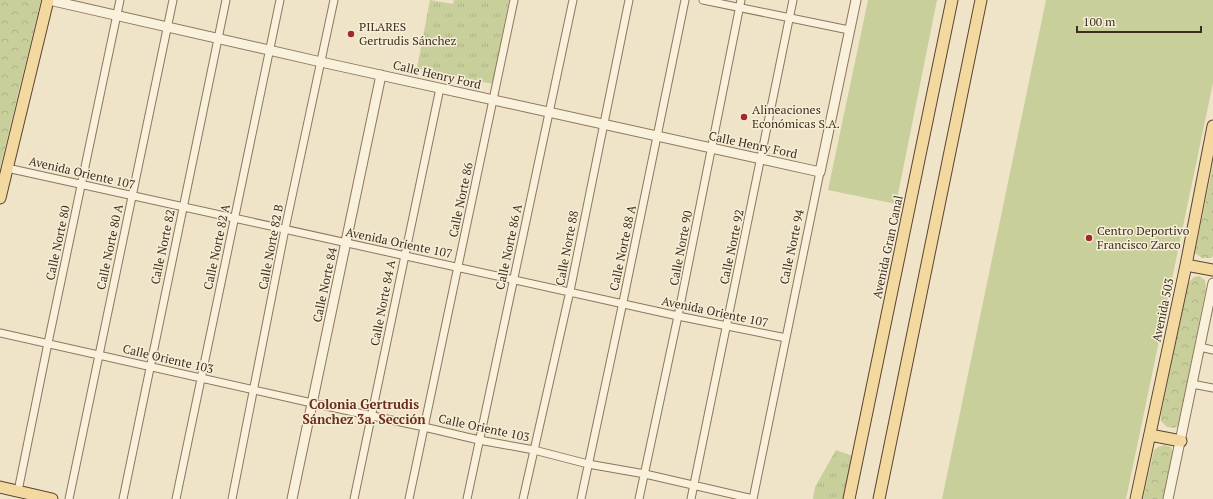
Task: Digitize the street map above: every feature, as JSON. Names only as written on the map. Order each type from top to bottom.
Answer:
[{"type":"main road","points":[[0,198],[48,0]]},
{"type":"main road","name":"Avenida Gran Canal","points":[[849,499],[952,0]]},
{"type":"main road","points":[[879,499],[981,0]]},
{"type":"main road","name":"Avenida 503","points":[[1136,499],[1186,265],[1213,126]]},
{"type":"main road","points":[[1186,265],[1213,270]]},
{"type":"main road","points":[[1150,435],[1181,441]]},
{"type":"main road","points":[[0,487],[52,499]]},
{"type":"street","name":"Calle Henry Ford","points":[[48,0],[820,172]]},
{"type":"street","name":"Calle Norte 80","points":[[18,491],[120,0]]},
{"type":"street","name":"Calle Norte 80 A","points":[[69,499],[173,0]]},
{"type":"street","name":"Calle Norte 82","points":[[123,499],[226,0]]},
{"type":"street","name":"Calle Norte 82 A","points":[[176,499],[280,0]]},
{"type":"street","name":"Calle Norte 82 B","points":[[232,499],[334,0]]},
{"type":"street","name":"Calle Norte 86","points":[[409,499],[514,0]]},
{"type":"street","name":"Calle Norte 86 A","points":[[467,499],[573,0]]},
{"type":"street","name":"Calle Norte 88","points":[[523,499],[570,291],[628,0]]},
{"type":"street","name":"Calle Norte 88 A","points":[[581,499],[685,0]]},
{"type":"street","points":[[704,0],[849,30]]},
{"type":"street","name":"Calle Norte 90","points":[[639,499],[678,316],[741,0]]},
{"type":"street","name":"Calle Norte 92","points":[[691,499],[728,326],[793,0]]},
{"type":"street","name":"Calle Norte 94","points":[[753,499],[856,0]]},
{"type":"street","name":"Calle Norte 84","points":[[292,499],[381,75]]},
{"type":"street","name":"Calle Norte 84 A","points":[[354,499],[440,88]]},
{"type":"street","name":"Avenida Oriente 107","points":[[8,168],[346,243],[623,302],[678,316],[786,338]]},
{"type":"street","points":[[1168,499],[1213,283]]},
{"type":"street","name":"Calle Oriente 103","points":[[0,333],[479,440],[534,450],[588,464],[645,474],[753,499]]},
{"type":"street","points":[[1200,347],[1213,350]]},
{"type":"street","points":[[1192,384],[1213,388]]},
{"type":"green space","points":[[0,0],[41,0],[0,168]]},
{"type":"green space","points":[[430,0],[453,4],[454,0],[509,0],[493,84],[417,68]]},
{"type":"green space","points":[[868,0],[937,0],[896,204],[828,190]]},
{"type":"green space","name":"Centro Deportivo Francisco Zarco","points":[[1046,0],[1213,0],[1213,83],[1126,499],[942,499]]},
{"type":"green space","points":[[1213,164],[1213,256],[1211,258],[1202,258],[1195,253]]},
{"type":"green space","points":[[1199,276],[1205,280],[1206,288],[1179,425],[1174,428],[1167,427],[1161,421],[1161,415],[1188,283],[1194,277]]},
{"type":"green space","points":[[1164,445],[1171,447],[1173,454],[1164,499],[1143,499],[1154,450]]},
{"type":"green space","points":[[836,450],[853,456],[844,499],[813,499],[815,487]]},
{"type":"place","name":"PILARES Gertrudis Sánchez","points":[[351,34]]},
{"type":"place","name":"Alineaciones Económicas S.A.","points":[[744,117]]},
{"type":"place","name":"Centro Deportivo Francisco Zarco","points":[[1089,238]]},
{"type":"district","name":"Colonia Gertrudis Sánchez 3a. Sección","points":[[364,412]]}]
